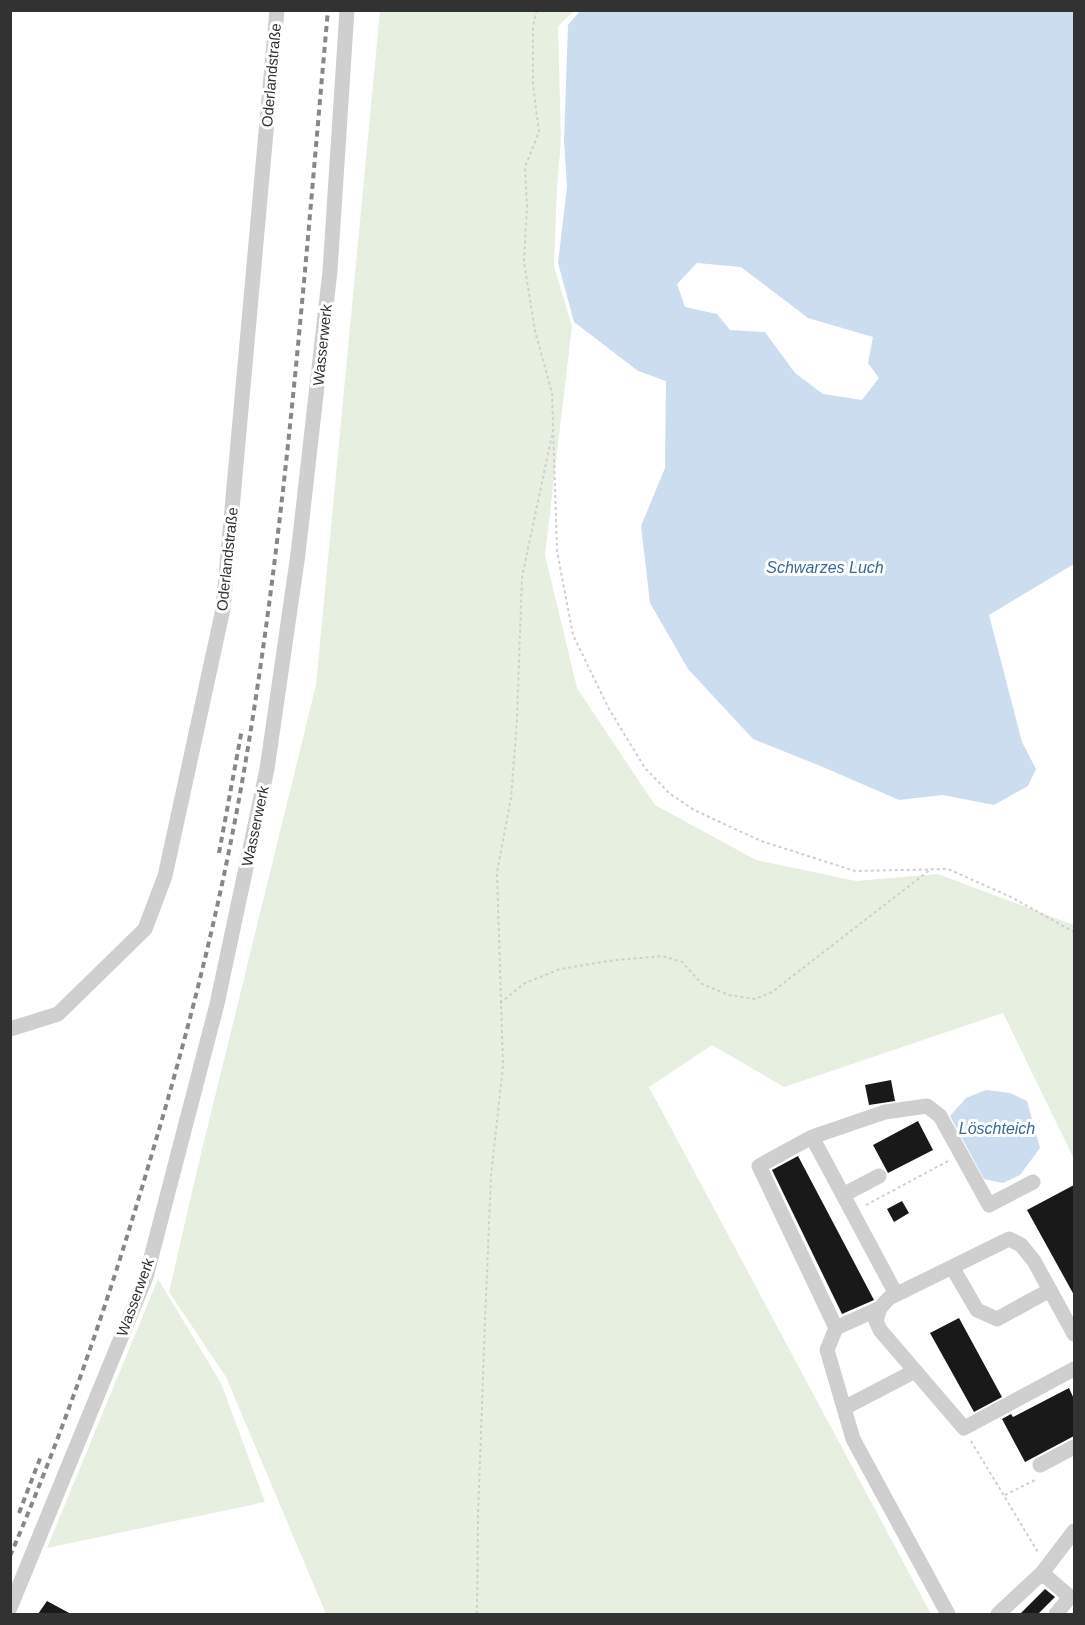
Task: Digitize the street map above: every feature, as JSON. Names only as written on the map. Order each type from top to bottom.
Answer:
[{"type":"street","name":"Oderlandstraße","points":[[10,1029],[58,1014],[145,929],[165,876],[223,609],[277,10]]},
{"type":"street","name":"Wasserwerk","points":[[10,1608],[146,1277],[217,1004],[267,769],[298,554],[330,271],[347,10]]},
{"type":"street","points":[[836,1328],[759,1166],[812,1137],[885,1113],[927,1106],[940,1116],[989,1205],[1033,1182]]},
{"type":"street","points":[[812,1137],[896,1294]]},
{"type":"street","points":[[843,1195],[879,1176]]},
{"type":"street","points":[[948,1614],[853,1439],[827,1350],[836,1328],[880,1308],[896,1294],[1009,1239],[1021,1245],[1034,1261],[1074,1334]]},
{"type":"street","points":[[952,1267],[977,1310],[996,1319],[1050,1290]]},
{"type":"street","points":[[880,1308],[876,1321],[880,1330],[964,1428],[1074,1369]]},
{"type":"street","points":[[844,1408],[915,1371]]},
{"type":"street","points":[[1040,1465],[1074,1447]]},
{"type":"street","points":[[998,1614],[1044,1570],[1074,1531]]},
{"type":"street","points":[[1044,1570],[1070,1597],[1056,1614]]},
{"type":"path","points":[[537,10],[533,26],[534,85],[539,132],[525,167],[527,206],[524,262],[534,331],[552,393],[557,551],[573,635],[609,709],[645,768],[669,793],[694,810],[761,841],[855,871],[948,869],[1000,892],[1074,932]]},
{"type":"path","points":[[477,1614],[484,1321],[492,1176],[503,1066],[497,872],[511,798],[517,719],[522,577],[553,430]]},
{"type":"path","points":[[500,1003],[525,983],[560,969],[615,960],[663,956],[682,962],[702,984],[729,994],[755,999],[772,992],[932,869]]},
{"type":"path","points":[[852,1212],[961,1154]]},
{"type":"path","points":[[964,1428],[1005,1496],[1044,1570]]},
{"type":"path","points":[[1005,1496],[1042,1476],[1040,1465]]},
{"type":"shaded area","points":[[380,11],[574,11],[558,26],[561,139],[554,266],[572,326],[545,555],[577,688],[655,805],[756,860],[856,881],[938,874],[1074,925],[1074,1159],[1003,1013],[784,1087],[712,1045],[649,1087],[931,1614],[326,1614],[226,1377],[169,1292],[316,685]]},
{"type":"shaded area","points":[[158,1279],[221,1383],[265,1502],[47,1548]]},
{"type":"water","name":"Schwarzes Luch","points":[[580,11],[1074,11],[1074,564],[989,615],[1022,742],[1036,769],[1028,786],[994,805],[943,795],[899,800],[753,739],[688,669],[650,603],[641,526],[665,468],[666,381],[638,371],[574,322],[558,263],[567,187],[564,141],[568,25]],"holes":[[[697,263],[741,267],[808,318],[873,337],[868,363],[879,378],[862,400],[823,394],[795,373],[765,332],[730,330],[717,314],[685,307],[677,284]]]},
{"type":"water","name":"Löschteich","points":[[986,1090],[1010,1093],[1027,1101],[1040,1148],[1020,1175],[1003,1183],[984,1179],[950,1116],[966,1098]]},
{"type":"building","points":[[891,1080],[895,1101],[869,1105],[865,1085]]},
{"type":"building","points":[[918,1121],[933,1150],[888,1173],[873,1145]]},
{"type":"building","points":[[798,1156],[874,1300],[842,1314],[772,1170]]},
{"type":"building","points":[[1074,1185],[1074,1295],[1027,1210]]},
{"type":"building","points":[[902,1201],[909,1213],[894,1222],[887,1209]]},
{"type":"building","points":[[959,1318],[1002,1397],[974,1412],[930,1333]]},
{"type":"building","points":[[1069,1388],[1074,1399],[1074,1436],[1025,1462],[1002,1419],[1011,1414],[1013,1417]]},
{"type":"building","points":[[1045,1589],[1055,1597],[1038,1614],[1020,1614]]},
{"type":"building","points":[[47,1601],[71,1614],[38,1614]]},
{"type":"railway","points":[[10,1556],[70,1406],[122,1253],[180,1056],[226,867],[244,771],[272,582],[294,391],[328,10]]},
{"type":"railway","points":[[219,853],[242,729]]},
{"type":"railway","points":[[19,1513],[41,1456]]}]
